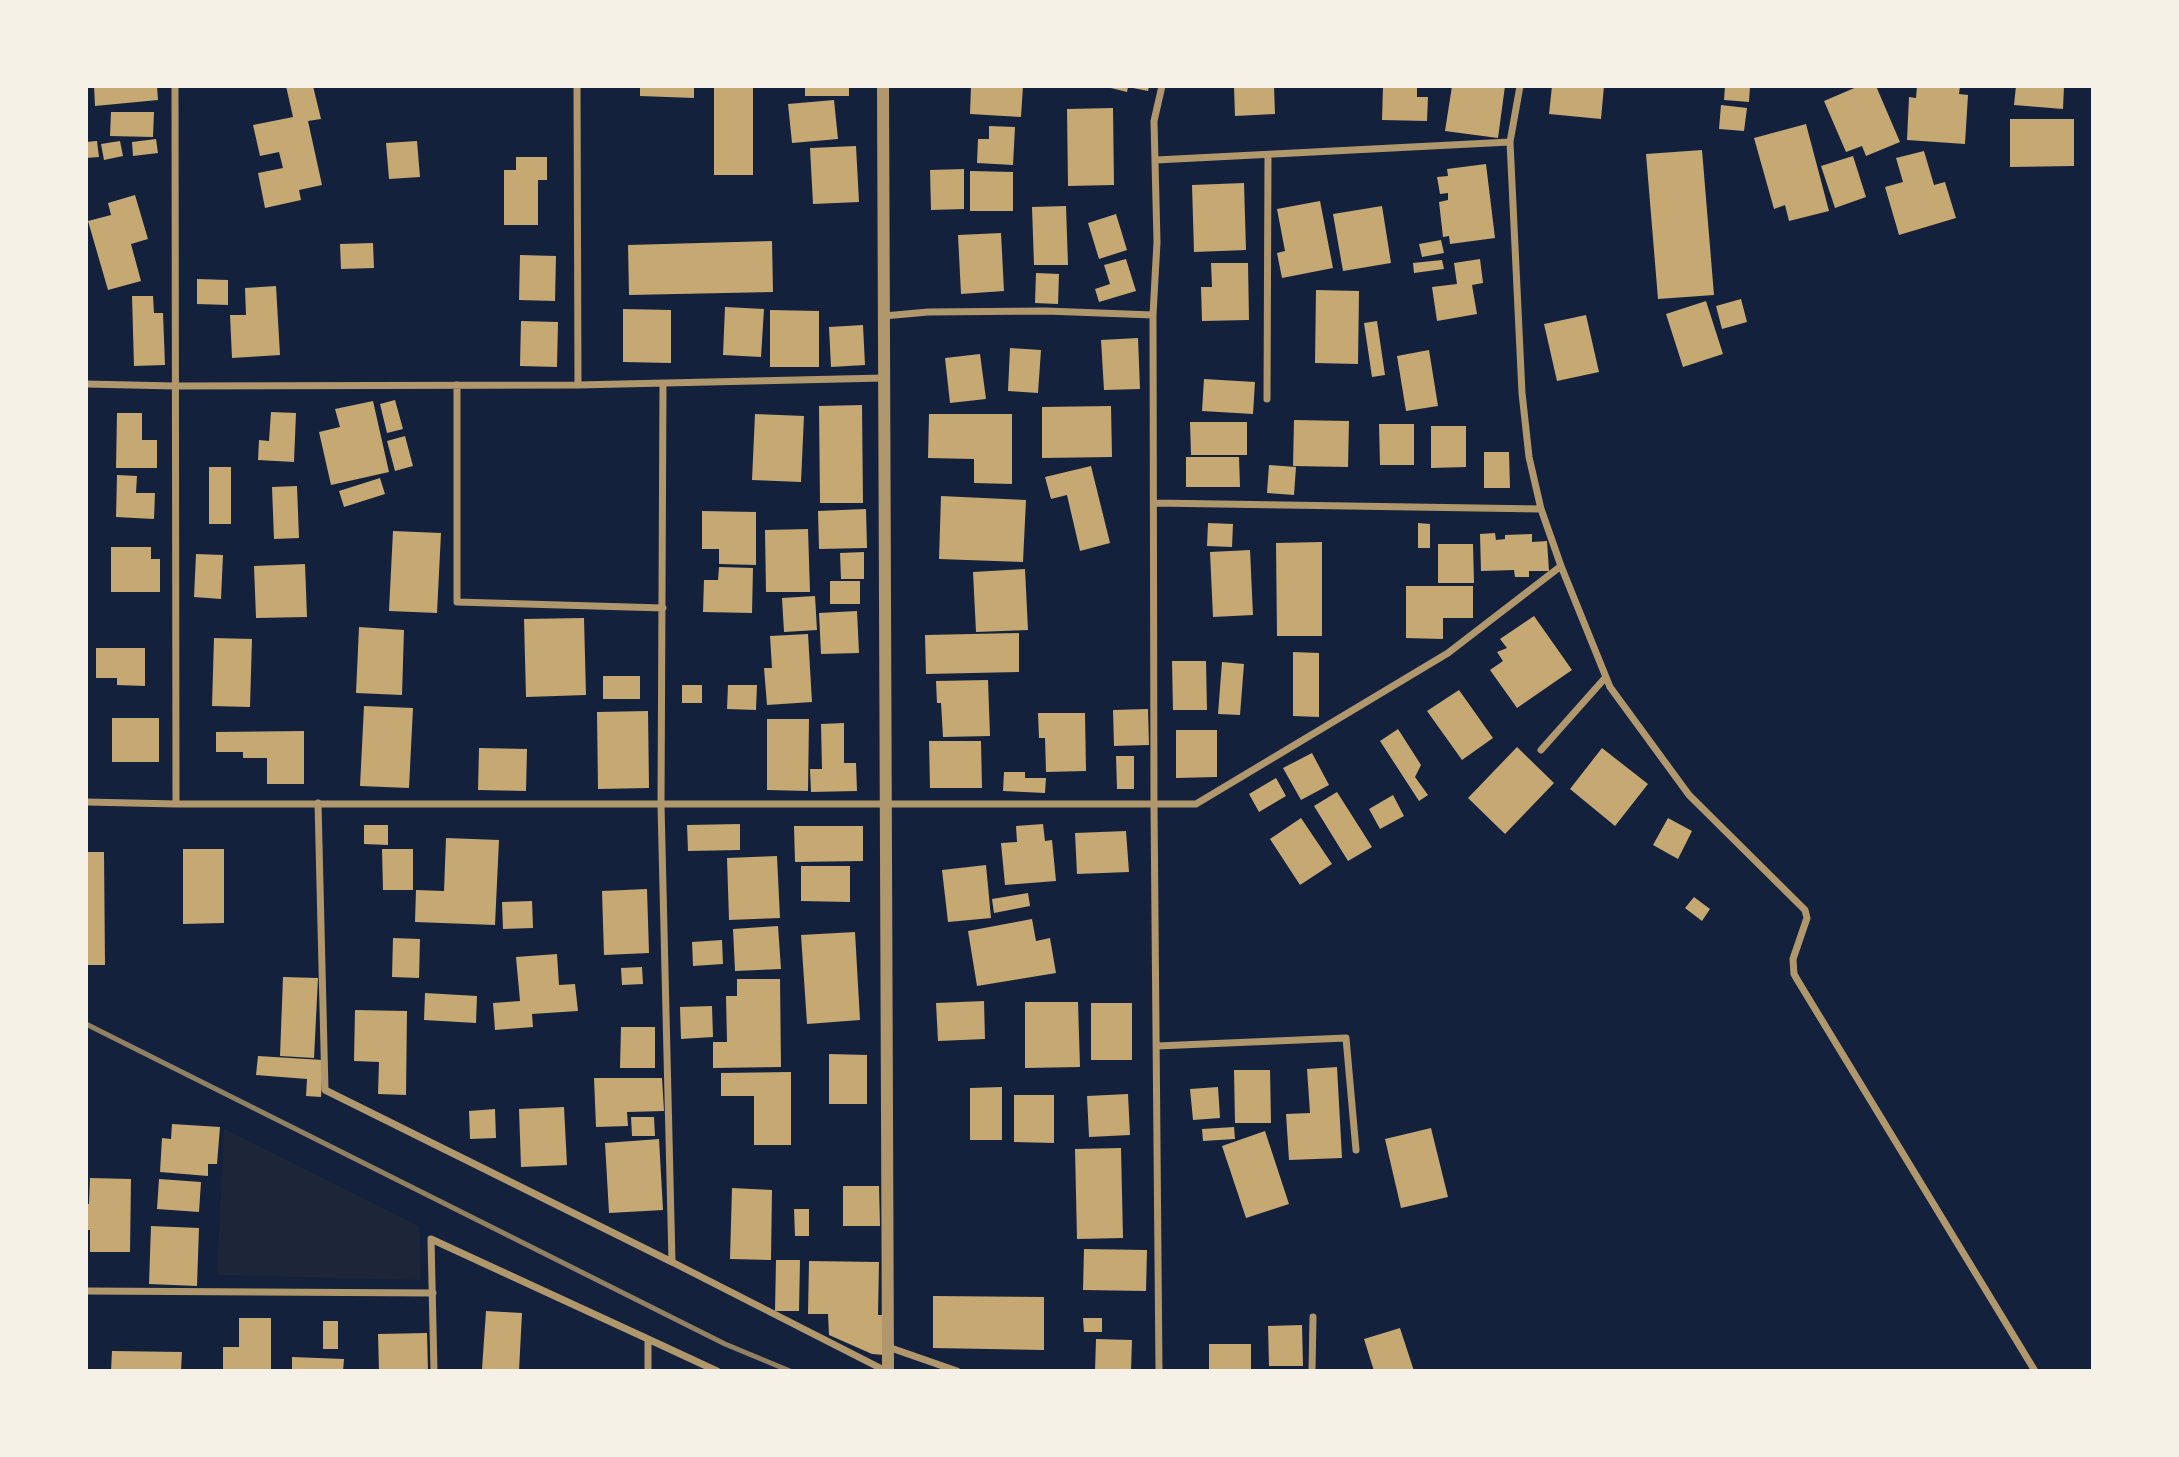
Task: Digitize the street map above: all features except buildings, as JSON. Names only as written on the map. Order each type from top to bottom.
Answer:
[{"type":"street","points":[[175,86],[176,804]]},
{"type":"street","points":[[577,86],[578,385]]},
{"type":"street","points":[[883,86],[888,1362]]},
{"type":"street","points":[[1159,1371],[1153,315],[1157,242],[1154,121],[1162,86]]},
{"type":"street","points":[[1520,86],[1510,142],[1522,393],[1530,457],[1541,509],[1605,678],[1689,794],[1805,910],[1805,925],[1793,959],[1794,974],[2035,1371]]},
{"type":"street","points":[[1156,160],[1510,142]]},
{"type":"street","points":[[1267,399],[1268,155]]},
{"type":"street","points":[[884,316],[1033,312],[1153,315]]},
{"type":"street","points":[[86,384],[578,385],[884,378]]},
{"type":"street","points":[[663,384],[661,805],[672,1262]]},
{"type":"street","points":[[457,385],[457,602],[663,608]]},
{"type":"street","points":[[1155,503],[1541,509]]},
{"type":"street","points":[[86,802],[1196,804],[1448,653],[1561,566]]},
{"type":"street","points":[[1542,750],[1605,678]]},
{"type":"street","points":[[318,803],[326,1090],[672,1262],[888,1362],[957,1371]]},
{"type":"street","points":[[1157,1046],[1346,1038],[1356,1150]]},
{"type":"street","points":[[434,1371],[431,1239],[717,1371]]},
{"type":"street","points":[[86,1291],[433,1293]]},
{"type":"street","points":[[1312,1371],[1313,1317]]},
{"type":"street","points":[[648,1339],[648,1371]]},
{"type":"shaded area","points":[[224,1129],[419,1226],[421,1280],[217,1275]]},
{"type":"railway","points":[[86,1024],[725,1344],[790,1371]]}]
